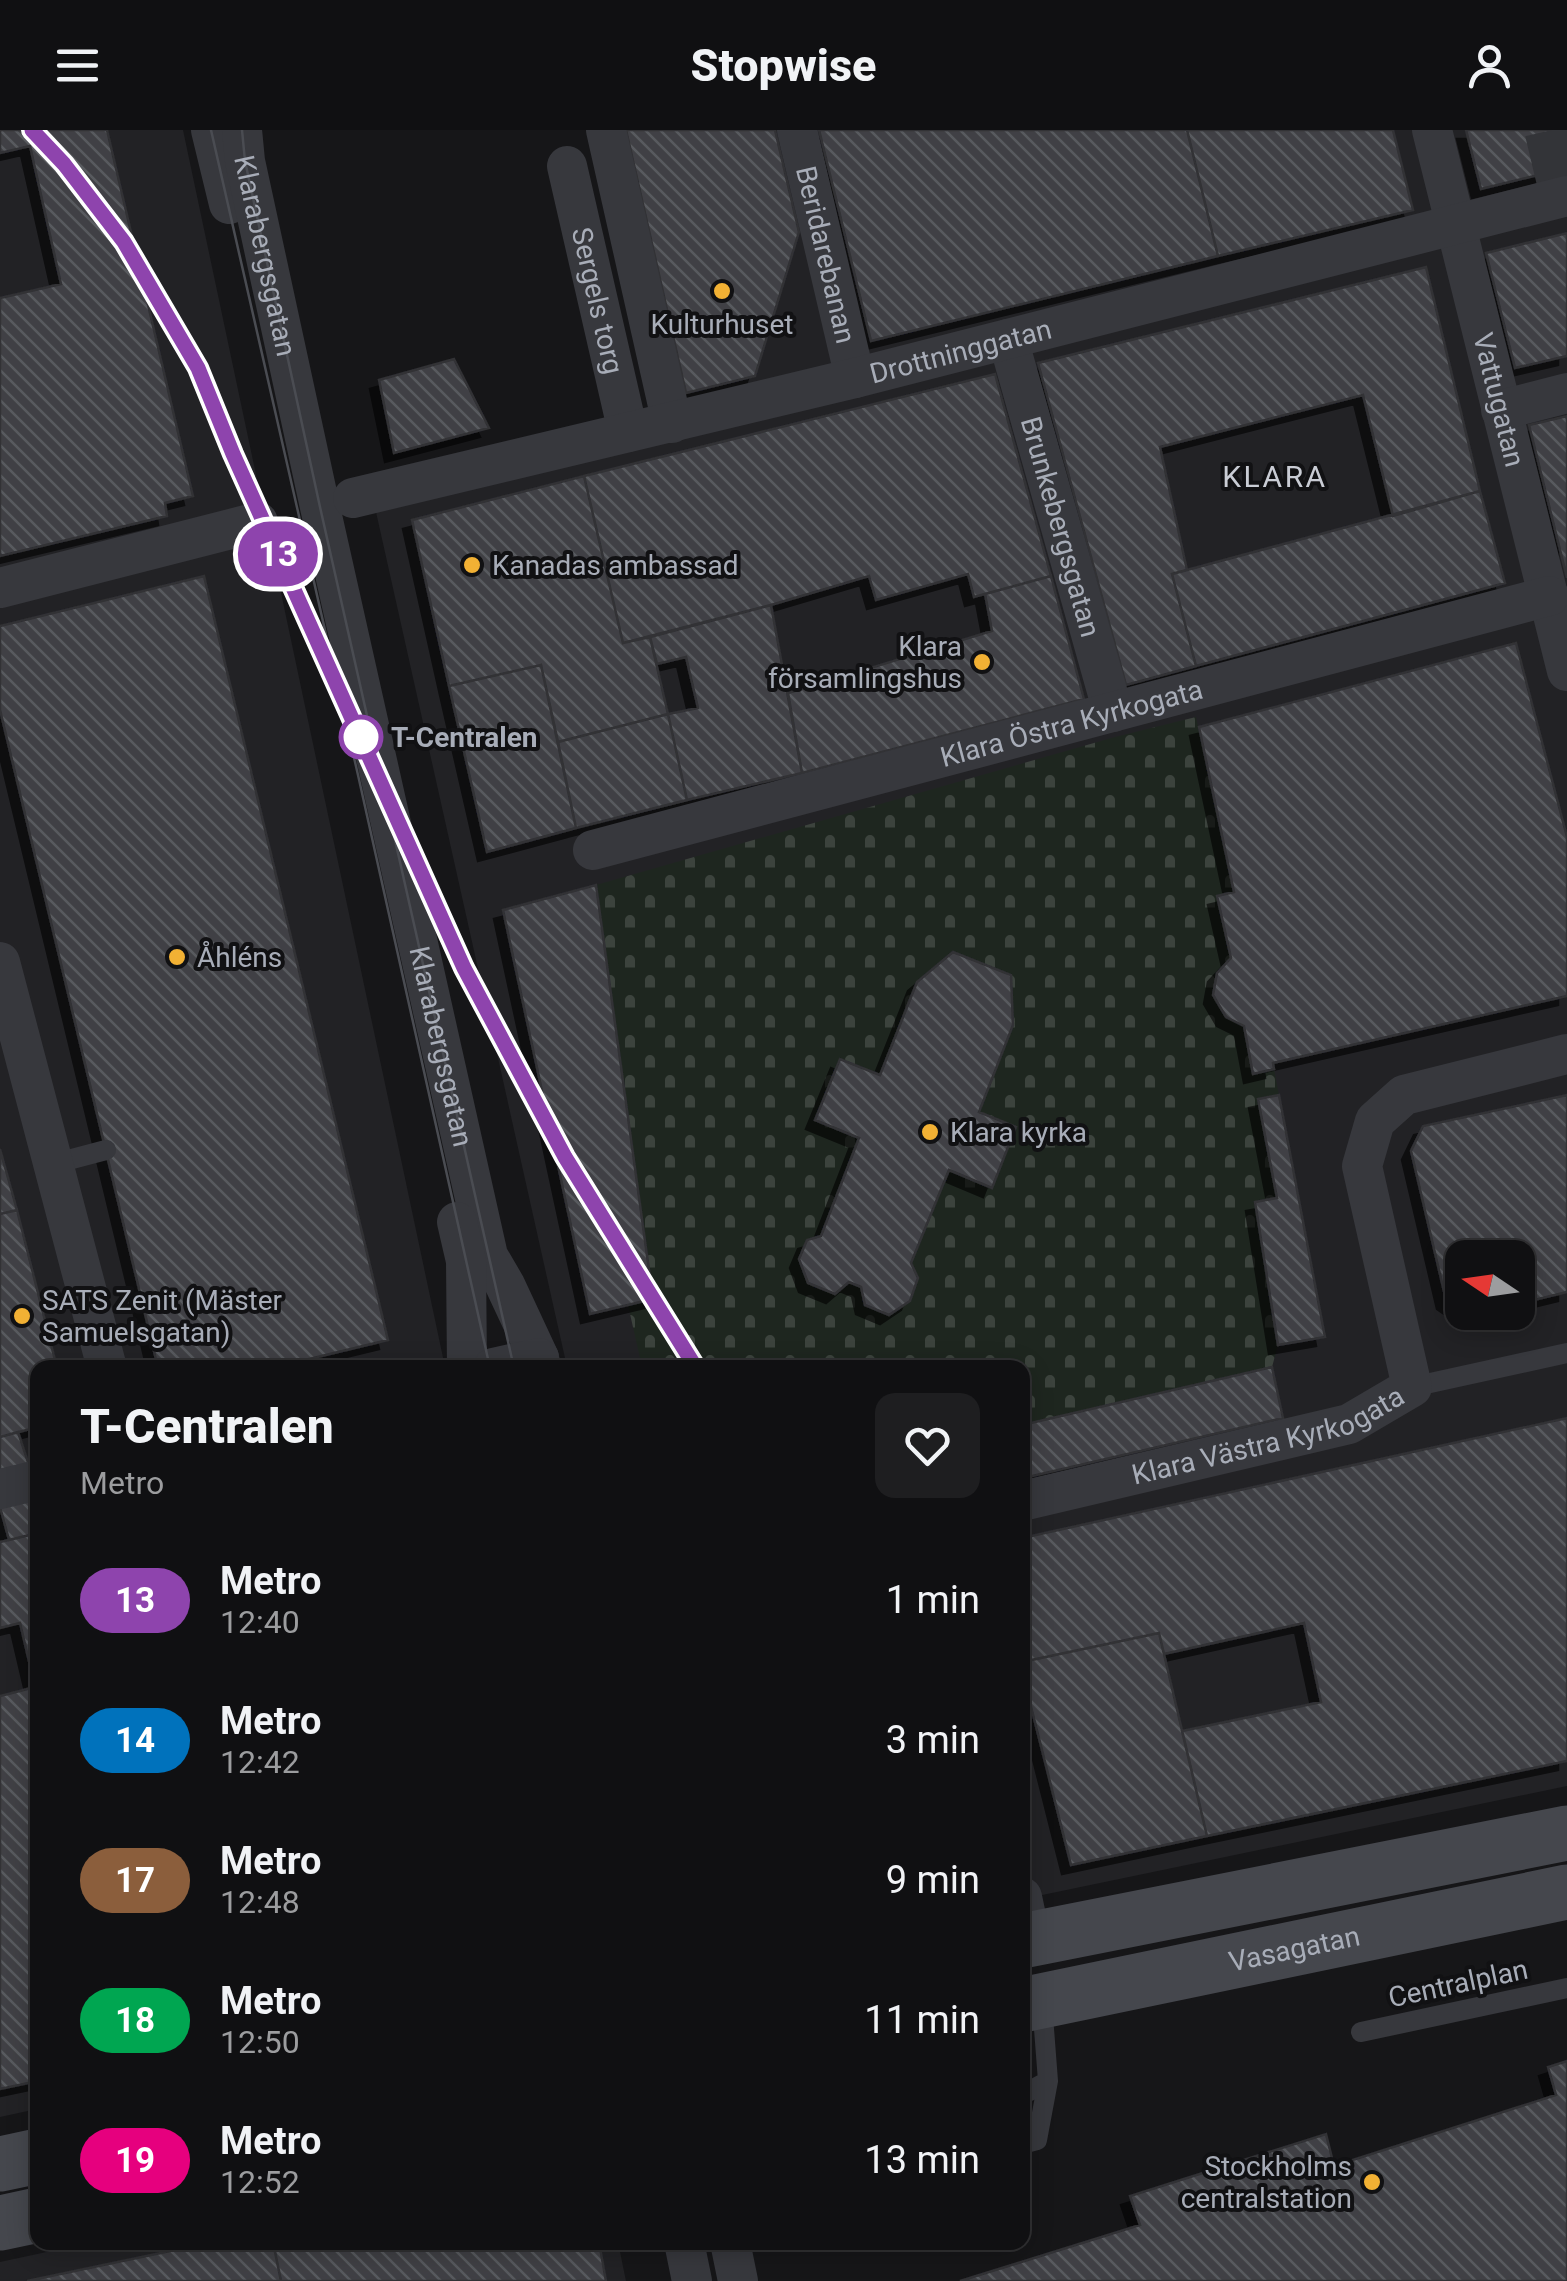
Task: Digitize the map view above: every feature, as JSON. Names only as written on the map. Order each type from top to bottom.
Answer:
[{"type":"main road","points":[[1030,1925],[1567,1833]]},
{"type":"main road","name":"Vasagatan","points":[[1032,2003],[1567,1892]]},
{"type":"main road","points":[[0,2164],[30,2158]]},
{"type":"main road","points":[[0,2222],[30,2216]]},
{"type":"street","name":"Klarabergsgatan","points":[[211,130],[466,1261],[467,1360]]},
{"type":"street","name":"Klarabergsgatan","points":[[242,130],[316,488],[488,1256],[539,1360]]},
{"type":"street","points":[[606,130],[672,423]]},
{"type":"street","name":"Beridarebanan","points":[[797,130],[855,378]]},
{"type":"street","name":"Vattugatan","points":[[1435,142],[1567,671]]},
{"type":"street","name":"Sergels torg","points":[[567,166],[628,432]]},
{"type":"street","name":"Drottninggatan","points":[[353,498],[855,378],[1567,196]]},
{"type":"street","name":"Brunkebergsgatan","points":[[1008,339],[1113,712]]},
{"type":"street","points":[[1500,410],[1567,393]]},
{"type":"street","points":[[0,588],[258,522]]},
{"type":"street","name":"Klara Östra Kyrkogata","points":[[594,850],[1113,712],[1232,670],[1548,596]]},
{"type":"street","points":[[0,962],[105,1360]]},
{"type":"street","points":[[1412,1386],[1362,1166],[1374,1121],[1404,1094],[1567,1054]]},
{"type":"street","name":"Klara Västra Kyrkogata","points":[[1030,1500],[1350,1424],[1412,1386]]},
{"type":"street","points":[[0,1489],[30,1482]]},
{"type":"street","points":[[686,2250],[692,2281]]},
{"type":"street","points":[[732,2250],[738,2281]]},
{"type":"lane","points":[[54,1164],[106,1150]]},
{"type":"lane","name":"Klara Västra Kyrkogata","points":[[1412,1386],[1567,1353]]},
{"type":"lane","name":"Centralplan","points":[[1361,2032],[1567,1988]]},
{"type":"lane","points":[[1030,2142],[1037,2140],[1048,2082],[1032,2003]]},
{"type":"lane","points":[[1030,2091],[1048,2082]]},
{"type":"shaded area","points":[[0,130],[183,130],[444,1360],[30,1360],[30,2111],[0,2117]]},
{"type":"shaded area","points":[[614,130],[1567,130],[1567,1786],[1030,1898],[1030,1360],[565,1360],[376,512],[682,433]]},
{"type":"shaded area","points":[[56,2250],[620,2250],[626,2281],[0,2281],[0,2262]]},
{"type":"green space","points":[[1196,717],[1234,892],[1217,896],[1231,958],[1217,978],[1215,996],[1224,1012],[1244,1026],[1253,1073],[1274,1069],[1279,1095],[1258,1100],[1277,1198],[1255,1203],[1278,1345],[1272,1367],[1030,1423],[1030,1360],[640,1360],[628,1305],[653,1299],[596,885]]},
{"type":"building","points":[[0,130],[107,130],[193,496],[165,503],[167,516],[0,556],[0,298],[61,284],[30,146],[0,153]]},
{"type":"building","name":"Kulturhuset","points":[[626,130],[775,130],[799,232],[755,376],[686,393]]},
{"type":"building","points":[[819,130],[1187,130],[1218,256],[871,341]]},
{"type":"building","points":[[1187,130],[1393,130],[1413,210],[1218,256]]},
{"type":"building","points":[[1466,130],[1567,130],[1567,168],[1481,189]]},
{"type":"building","points":[[1567,233],[1567,356],[1515,368],[1486,253]]},
{"type":"building","points":[[1426,267],[1480,491],[1393,516],[1363,395],[1160,447],[1187,570],[1172,574],[1196,666],[1126,685],[1038,363]]},
{"type":"building","points":[[454,359],[489,428],[394,453],[379,380]]},
{"type":"building","points":[[995,374],[1051,576],[974,597],[968,574],[876,600],[869,576],[623,643],[584,476]]},
{"type":"building","points":[[1567,416],[1567,578],[1529,425]]},
{"type":"building","points":[[584,476],[623,643],[650,637],[668,714],[558,742],[541,665],[449,686],[412,520]]},
{"type":"building","points":[[1480,491],[1505,583],[1196,666],[1172,574]]},
{"type":"building","name":"Åhléns","points":[[204,576],[388,1340],[305,1360],[156,1360],[0,710],[0,626]]},
{"type":"building","name":"Klara församlingshus","points":[[1051,576],[1084,699],[802,773],[788,693],[992,631],[985,594]]},
{"type":"building","points":[[771,605],[802,773],[687,800],[668,714],[698,708],[686,657],[657,664],[650,637]]},
{"type":"building","points":[[1516,643],[1567,837],[1567,996],[1273,1063],[1274,1069],[1253,1074],[1244,1026],[1226,1017],[1213,995],[1217,973],[1231,958],[1217,896],[1234,892],[1199,727]]},
{"type":"building","points":[[541,665],[576,828],[487,852],[449,686]]},
{"type":"building","points":[[668,714],[687,800],[576,828],[558,742]]},
{"type":"building","points":[[596,885],[653,1299],[590,1314],[503,910]]},
{"type":"building","name":"Klara kyrka","points":[[953,952],[1011,975],[1013,1025],[979,1112],[1016,1127],[992,1188],[949,1170],[911,1263],[918,1278],[910,1301],[889,1315],[865,1305],[861,1287],[849,1282],[835,1294],[808,1283],[799,1259],[807,1240],[821,1236],[859,1138],[815,1120],[840,1059],[880,1075],[917,982]]},
{"type":"building","points":[[1279,1095],[1325,1337],[1278,1345],[1255,1202],[1277,1198],[1258,1099]]},
{"type":"building","points":[[1567,1095],[1567,1292],[1535,1300],[1535,1240],[1445,1240],[1445,1296],[1411,1151],[1423,1126]]},
{"type":"building","points":[[0,1149],[17,1210],[0,1214]]},
{"type":"building","points":[[17,1210],[55,1360],[30,1360],[30,1429],[0,1437],[0,1214]]},
{"type":"building","points":[[1272,1367],[1283,1418],[1030,1477],[1030,1423]]},
{"type":"building","points":[[1567,1418],[1567,1761],[1207,1836],[1182,1731],[1321,1702],[1304,1623],[1164,1654],[1159,1633],[1030,1660],[1030,1536]]},
{"type":"building","points":[[18,1432],[30,1468],[30,1535],[9,1540],[0,1507],[0,1437]]},
{"type":"building","points":[[30,1535],[30,1666],[20,1623],[0,1628],[0,1542]]},
{"type":"building","points":[[1159,1633],[1207,1836],[1071,1865],[1030,1703],[1030,1660]]},
{"type":"building","points":[[30,1688],[30,2083],[0,2089],[0,1696]]},
{"type":"building","name":"Stockholms centralstation","points":[[1567,2061],[1567,2281],[960,2281],[1140,2225],[1130,2196],[1326,2134],[1334,2166],[1556,2095],[1548,2067]]},
{"type":"building","points":[[175,2250],[275,2250],[281,2281],[27,2281]]},
{"type":"building","points":[[275,2250],[600,2250],[606,2281],[281,2281]]},
{"type":"tunnel","points":[[1552,130],[1567,193]]},
{"type":"tram line","points":[[211,130],[488,1360]]},
{"type":"tram line","points":[[242,130],[245,161],[320,507],[512,1360]]},
{"type":"metro line","name":"13","points":[[32,130],[64,164],[124,242],[198,368],[464,968],[565,1157],[691,1360]]},
{"type":"place","name":"Kulturhuset","points":[[722,291]]},
{"type":"place","name":"Kanadas ambassad","points":[[472,565]]},
{"type":"place","name":"Klara församlingshus","points":[[982,662]]},
{"type":"place","name":"T-Centralen","points":[[361,737]]},
{"type":"place","name":"Åhléns","points":[[177,957]]},
{"type":"place","name":"Klara kyrka","points":[[930,1132]]},
{"type":"place","name":"SATS Zenit (Mäster Samuelsgatan)","points":[[22,1316]]},
{"type":"place","name":"Stockholms centralstation","points":[[1372,2182]]},
{"type":"district","name":"KLARA","points":[[1275,477]]}]
